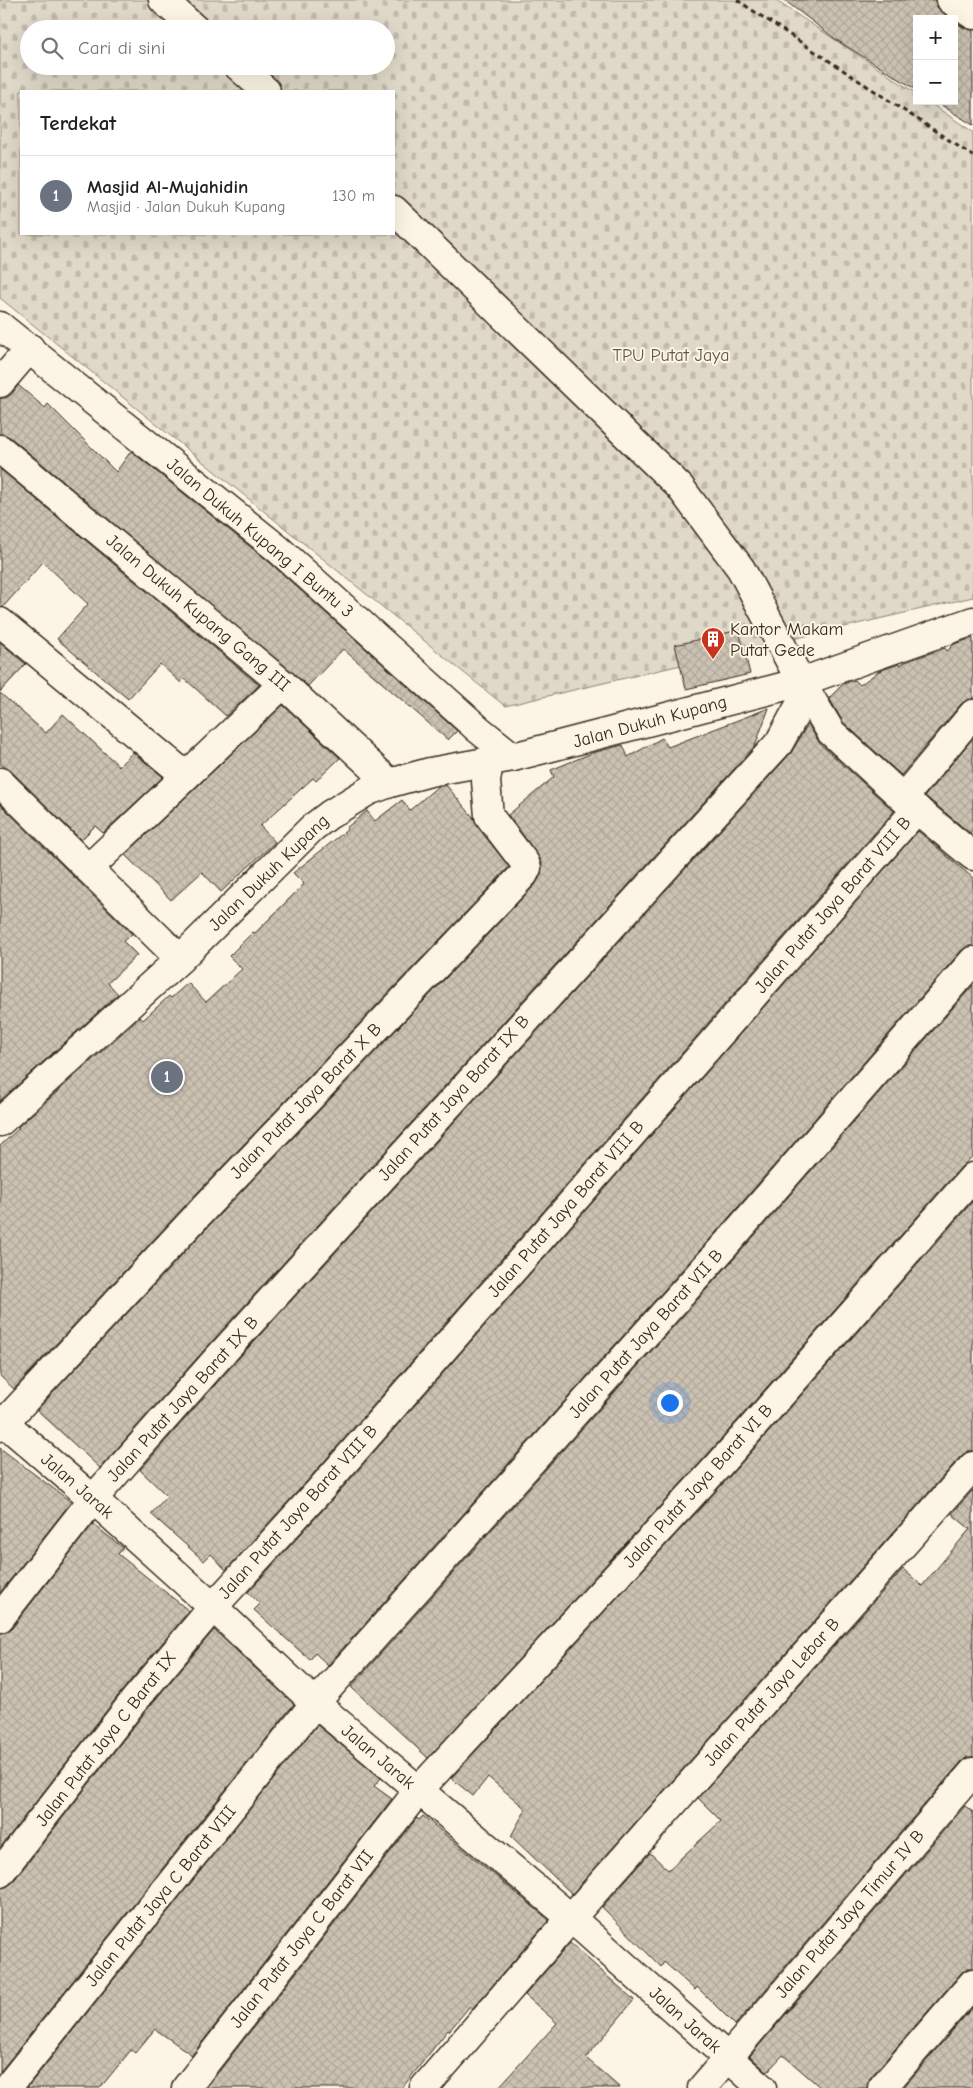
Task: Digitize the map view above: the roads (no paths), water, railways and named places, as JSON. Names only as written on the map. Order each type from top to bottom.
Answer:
[{"type":"street","points":[[163,0],[185,20]]},
{"type":"street","points":[[951,0],[973,15]]},
{"type":"street","points":[[248,75],[265,90]]},
{"type":"street","points":[[395,211],[680,487],[741,569],[804,687],[832,732],[910,804],[973,856]]},
{"type":"street","name":"Jalan Dukuh Kupang I Buntu 3","points":[[0,326],[30,348],[278,549],[471,722],[501,760]]},
{"type":"street","points":[[0,383],[30,348]]},
{"type":"street","name":"Jalan Dukuh Kupang Gang III","points":[[0,449],[283,684],[390,783]]},
{"type":"street","name":"Jalan Dukuh Kupang","points":[[5,1110],[180,959],[312,828],[368,791],[430,772],[501,760],[804,687],[973,621]]},
{"type":"street","points":[[0,622],[185,775]]},
{"type":"street","points":[[90,868],[185,775],[283,684]]},
{"type":"street","name":"Jalan Putat Jaya Barat IX B","points":[[0,1618],[93,1499],[237,1338],[779,743],[804,687]]},
{"type":"street","name":"Jalan Putat Jaya Barat VIII B","points":[[213,1607],[325,1483],[910,804],[973,714]]},
{"type":"street","name":"Jalan Putat Jaya Barat X B","points":[[1,1423],[524,874],[527,868],[525,863],[489,816],[486,781],[501,760]]},
{"type":"street","points":[[0,782],[90,868],[180,959]]},
{"type":"street","name":"Jalan Putat Jaya Barat VII B","points":[[314,1703],[729,1241],[973,961]]},
{"type":"street","name":"Jalan Putat Jaya Barat VI B","points":[[418,1790],[719,1465],[973,1177]]},
{"type":"street","name":"Jalan Jarak","points":[[1,1423],[93,1499],[213,1607],[314,1703],[571,1918],[762,2088]]},
{"type":"street","name":"Jalan Putat Jaya Lebar B","points":[[424,2088],[571,1918],[973,1466]]},
{"type":"street","name":"Jalan Putat Jaya C Barat IX","points":[[0,1873],[133,1702],[213,1607]]},
{"type":"street","name":"Jalan Putat Jaya C Barat VIII","points":[[7,2088],[314,1703]]},
{"type":"street","name":"Jalan Putat Jaya Timur IV B","points":[[702,2088],[973,1772]]},
{"type":"street","name":"Jalan Putat Jaya C Barat VII","points":[[186,2088],[418,1790]]},
{"type":"street","points":[[882,2088],[970,1993]]},
{"type":"place","name":"Kantor Makam Putat Gede","points":[[713,660]]},
{"type":"place","name":"Masjid Al-Mujahidin","points":[[167,1077]]},
{"type":"park label","name":"TPU Putat Jaya","points":[[671,355]]}]
